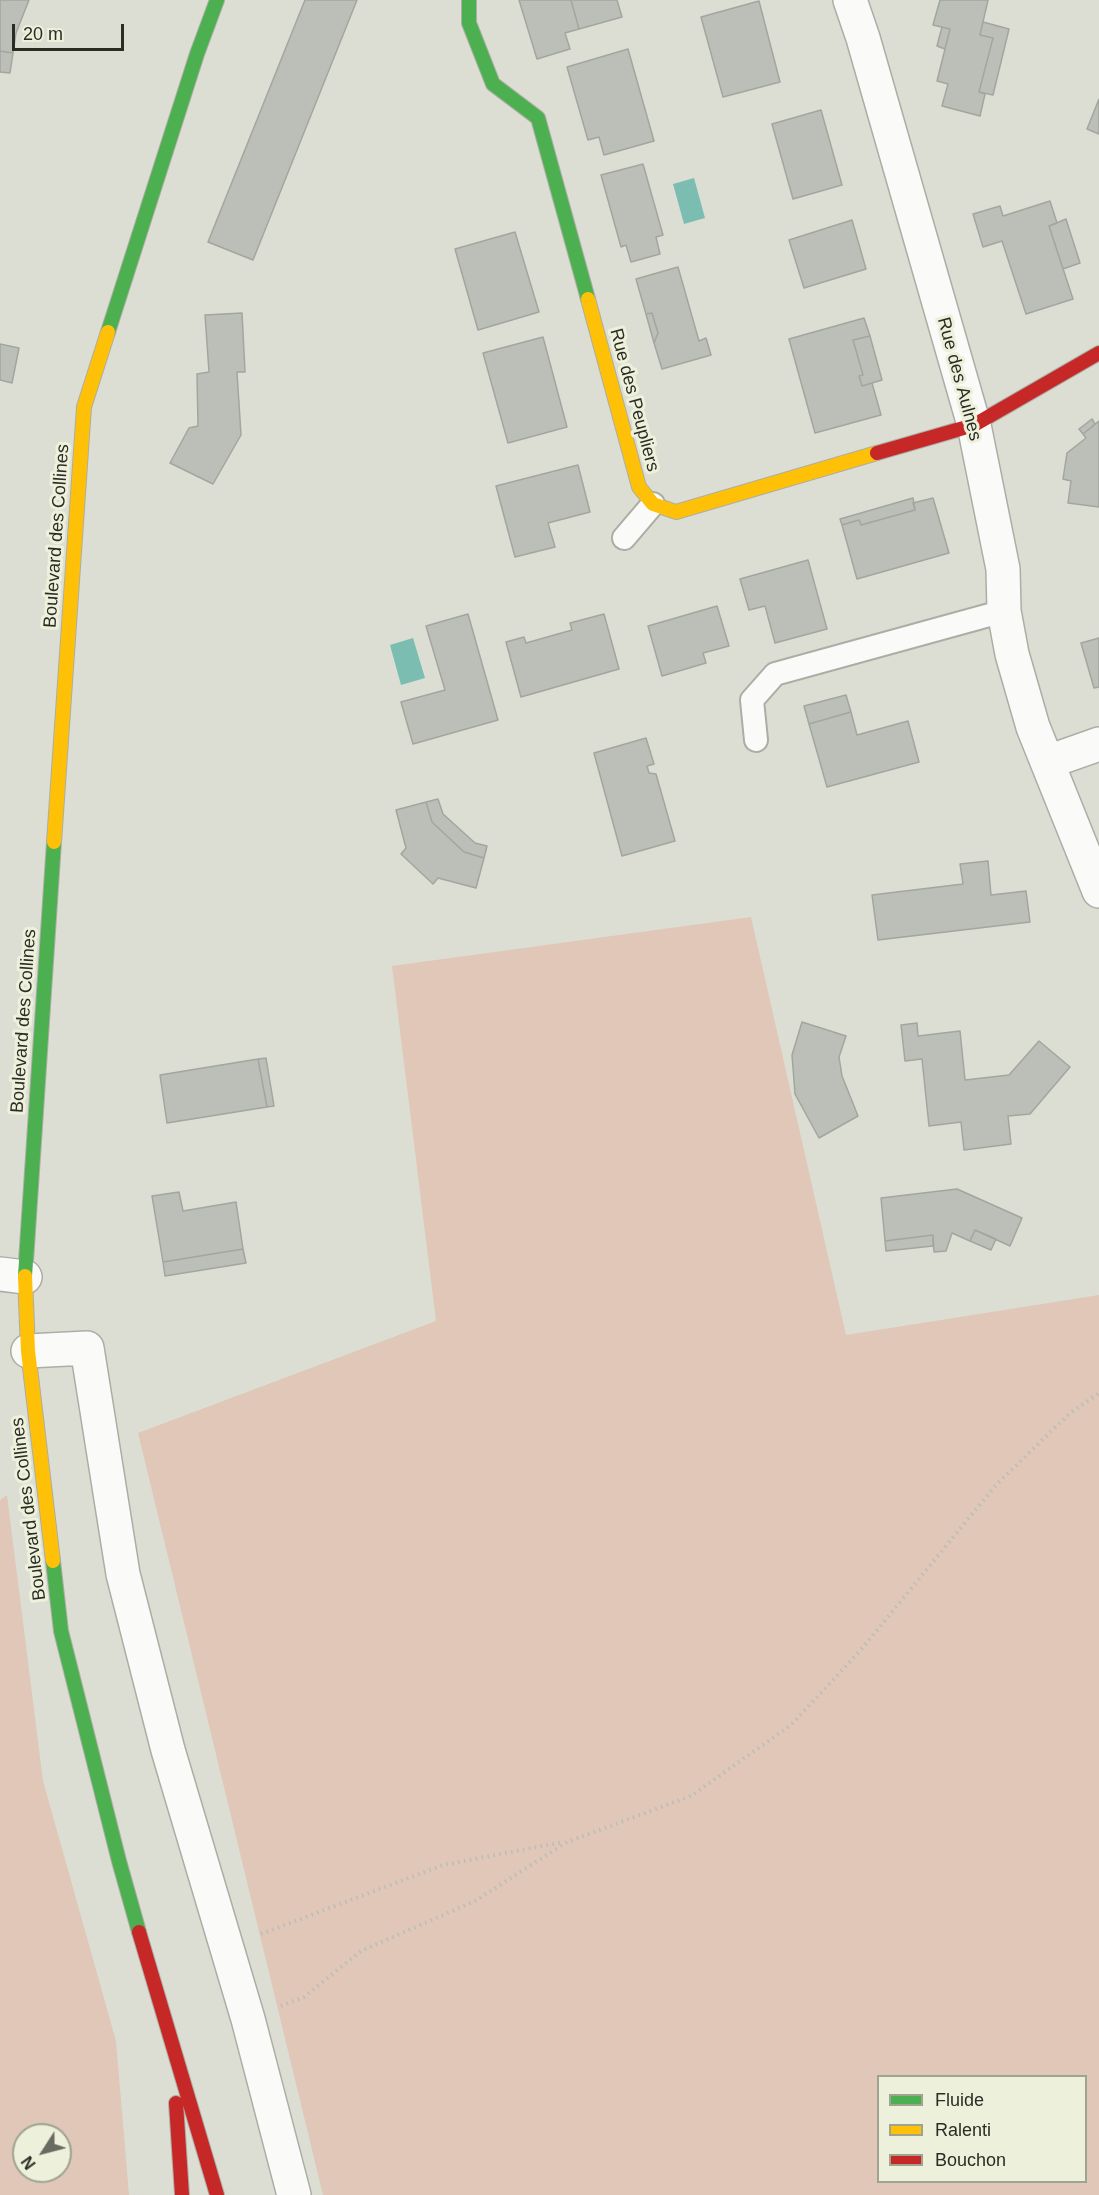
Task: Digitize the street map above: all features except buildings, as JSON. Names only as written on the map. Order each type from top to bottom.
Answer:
[{"type":"street","name":"Boulevard des Collines","points":[[173,2051],[119,1861],[61,1631],[28,1351],[12,1275],[84,407],[197,54],[217,0]]},
{"type":"street","name":"Rue des Peupliers","points":[[469,0],[469,23],[493,84],[538,118],[639,487],[653,504]]},
{"type":"street","name":"Rue des Aulnes","points":[[850,0],[863,38],[974,425],[1003,569],[1004,610],[1012,654],[1033,727],[1099,891]]},
{"type":"street","points":[[653,504],[676,512],[974,425],[1099,353]]},
{"type":"street","points":[[1048,762],[1099,744]]},
{"type":"street","points":[[28,1351],[87,1348],[123,1574],[168,1750],[248,2019],[294,2195]]},
{"type":"street","points":[[173,2051],[182,2195]]},
{"type":"street","points":[[173,2051],[217,2195]]},
{"type":"lane","points":[[624,538],[653,504]]},
{"type":"lane","points":[[756,740],[752,700],[775,674],[1004,610]]},
{"type":"path","points":[[226,1946],[443,1865],[567,1842],[691,1796],[791,1725],[860,1651],[996,1485],[1069,1414],[1099,1393]]},
{"type":"path","points":[[248,2019],[304,1997],[361,1951],[475,1901],[567,1842]]},
{"type":"shaded area","points":[[751,917],[846,1335],[1099,1295],[1099,2195],[323,2195],[138,1433],[436,1321],[392,966]]},
{"type":"shaded area","points":[[7,1495],[43,1781],[116,2041],[129,2195],[0,2195],[0,1500]]},
{"type":"water","points":[[694,178],[705,218],[684,224],[673,184]]},
{"type":"water","points":[[413,638],[425,678],[401,685],[390,645]]},
{"type":"traffic: fast","points":[[108,332],[197,54],[217,0]]},
{"type":"traffic: fast","points":[[469,0],[469,23],[493,84],[538,118],[588,299]]},
{"type":"traffic: fast","points":[[25,1276],[54,842]]},
{"type":"traffic: fast","points":[[53,1561],[61,1631],[139,1932]]},
{"type":"traffic: slow","points":[[588,299],[639,487],[653,504],[676,512],[877,453]]},
{"type":"traffic: slow","points":[[54,842],[84,407],[108,332]]},
{"type":"traffic: slow","points":[[25,1276],[28,1351],[53,1561]]},
{"type":"traffic: jam","points":[[877,453],[974,425],[1099,353]]},
{"type":"traffic: jam","points":[[139,1932],[217,2195]]},
{"type":"traffic: jam","points":[[176,2103],[182,2195]]}]
